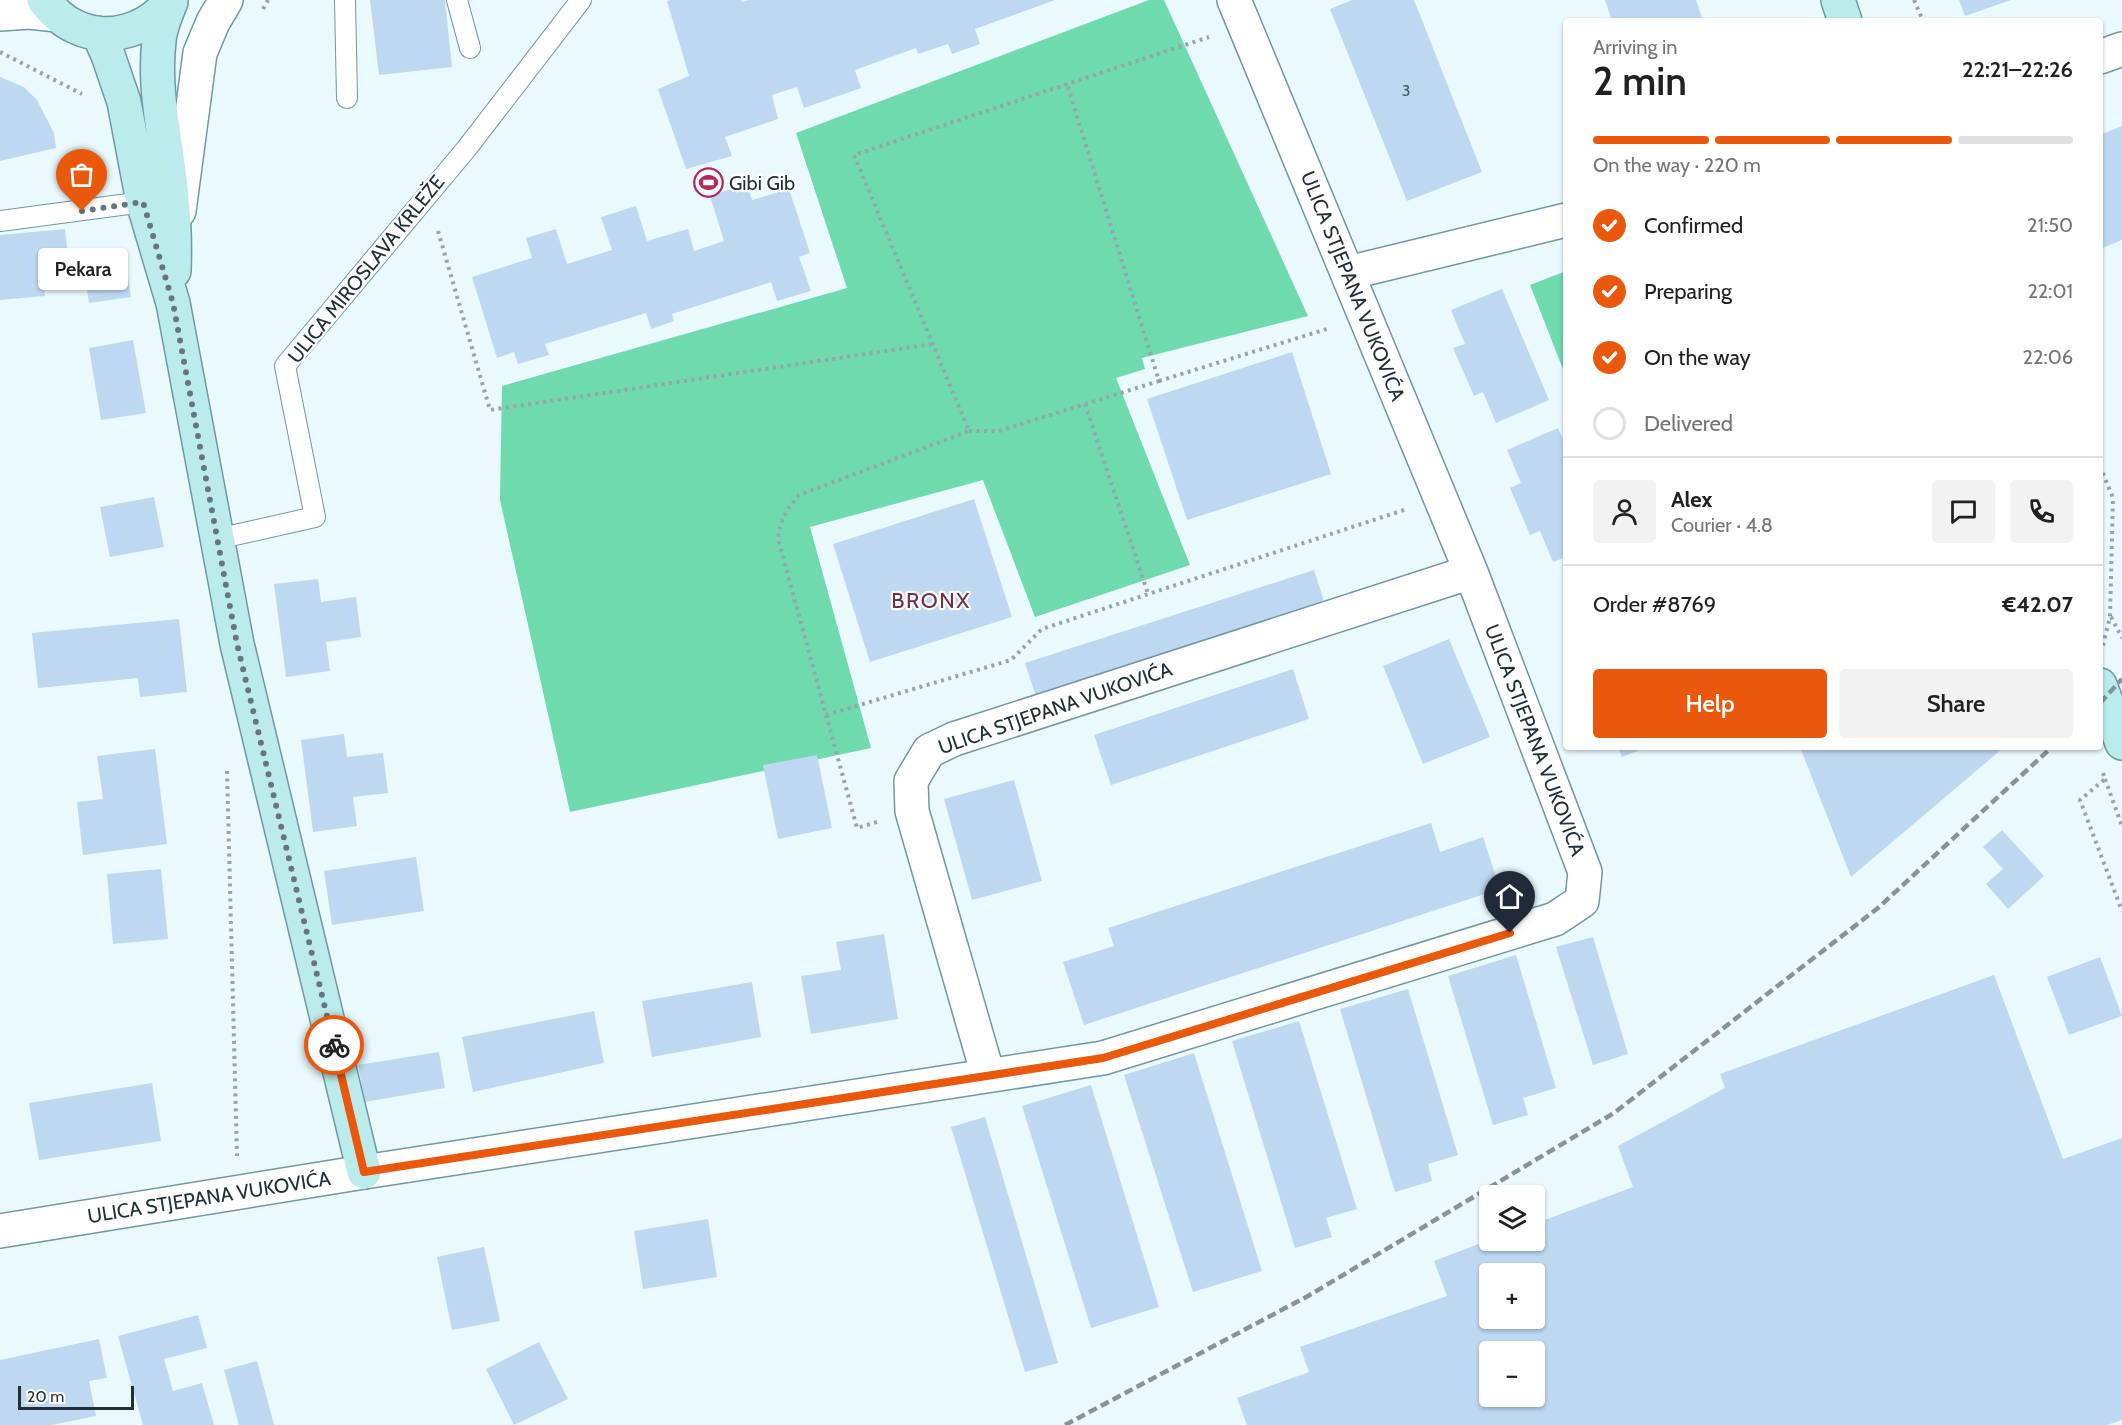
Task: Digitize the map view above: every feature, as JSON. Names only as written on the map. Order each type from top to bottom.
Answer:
[{"type":"main road","points":[[1838,0],[1844,18]]},
{"type":"main road","points":[[171,1],[159,40],[158,96],[171,188],[175,242],[173,303]]},
{"type":"main road","points":[[50,8],[76,27],[98,33],[119,33],[139,27],[157,16],[171,1]]},
{"type":"main road","points":[[98,33],[124,102],[143,202],[173,303],[237,644],[364,1172]]},
{"type":"main road","points":[[2103,693],[2122,743]]},
{"type":"street","points":[[175,242],[200,53],[213,22],[226,0]]},
{"type":"street","points":[[0,14],[50,8]]},
{"type":"street","name":"ULICA STJEPANA VUKOVIĆA","points":[[0,1231],[364,1172],[1103,1058],[1556,919],[1582,901],[1586,872],[1471,572],[1239,13]]},
{"type":"street","points":[[2103,56],[2122,49]]},
{"type":"street","points":[[1348,273],[1563,221]]},
{"type":"street","name":"ULICA STJEPANA VUKOVIĆA","points":[[988,1076],[912,811],[911,781],[929,751],[954,739],[1471,572]]},
{"type":"lane","points":[[345,0],[347,98]]},
{"type":"lane","points":[[457,0],[470,48]]},
{"type":"lane","name":"ULICA MIROSLAVA KRLEŽE","points":[[217,538],[315,517],[285,366],[467,148],[581,0]]},
{"type":"lane","points":[[0,221],[143,202]]},
{"type":"path","points":[[1914,0],[1922,18]]},
{"type":"path","points":[[969,431],[854,155],[1066,84],[1239,13]]},
{"type":"path","points":[[0,52],[85,95]]},
{"type":"path","points":[[1066,84],[1159,381]]},
{"type":"path","points":[[428,193],[489,410],[933,344]]},
{"type":"path","points":[[912,811],[857,828],[778,539],[780,522],[800,495],[969,431],[999,431],[1365,316]]},
{"type":"path","points":[[1085,404],[1148,594]]},
{"type":"path","points":[[2103,473],[2113,498],[2110,617],[2103,644]]},
{"type":"path","points":[[826,715],[1011,660],[1042,629],[1441,498]]},
{"type":"path","points":[[2110,617],[2122,638]]},
{"type":"path","points":[[227,768],[238,1193]]},
{"type":"path","points":[[2105,779],[2080,800],[2122,911]]},
{"type":"green space","points":[[1149,0],[1164,0],[1308,316],[1142,358],[1145,369],[1116,378],[1190,565],[1035,617],[983,480],[810,527],[871,748],[570,812],[500,500],[502,386],[847,288],[796,133]]},
{"type":"green space","points":[[1563,272],[1563,369],[1530,285]]},
{"type":"building","points":[[370,0],[445,0],[452,67],[379,75]]},
{"type":"building","points":[[741,0],[742,2],[749,0],[1055,0],[975,29],[980,44],[952,54],[948,44],[918,54],[916,48],[855,70],[861,88],[804,108],[797,87],[772,95],[778,119],[725,137],[732,156],[686,169],[658,89],[689,76],[667,1]]},
{"type":"building","points":[[1352,0],[1414,0],[1482,172],[1407,201],[1330,9]]},
{"type":"building","points":[[1605,0],[1696,0],[1702,18],[1611,18]]},
{"type":"building","points":[[1959,0],[2011,0],[1965,16]]},
{"type":"building","points":[[0,77],[24,87],[37,100],[54,133],[56,148],[0,161]]},
{"type":"building","points":[[2122,126],[2122,240],[2103,248],[2103,134]]},
{"type":"building","points":[[747,184],[752,200],[789,189],[810,253],[799,257],[811,291],[777,301],[771,282],[672,314],[674,321],[651,329],[646,313],[545,344],[549,355],[518,364],[514,352],[497,358],[472,277],[532,258],[526,238],[556,229],[567,264],[612,250],[601,217],[636,206],[647,241],[688,229],[694,251],[724,241],[710,196]]},
{"type":"building","points":[[65,229],[69,264],[42,266],[45,296],[0,300],[0,235]]},
{"type":"building","points":[[124,251],[131,297],[89,303],[82,258]]},
{"type":"building","points":[[1502,289],[1549,400],[1496,423],[1483,392],[1474,396],[1453,348],[1465,344],[1451,310]]},
{"type":"building","points":[[133,340],[146,413],[101,420],[89,348]]},
{"type":"building","points":[[1292,352],[1331,474],[1187,520],[1147,399]]},
{"type":"building","points":[[1558,428],[1563,439],[1563,558],[1553,562],[1540,531],[1530,535],[1510,488],[1521,483],[1507,450]]},
{"type":"building","points":[[154,497],[164,547],[110,557],[100,507]]},
{"type":"building","points":[[974,499],[1012,617],[870,662],[833,544]]},
{"type":"building","points":[[1314,570],[1324,601],[1035,694],[1025,663]]},
{"type":"building","points":[[318,579],[321,602],[356,597],[361,637],[326,642],[330,671],[286,677],[274,584]]},
{"type":"building","points":[[179,619],[187,692],[140,697],[138,678],[38,688],[32,633]]},
{"type":"building","points":[[1449,639],[1490,737],[1423,764],[1383,666]]},
{"type":"building","points":[[1293,669],[1309,719],[1111,785],[1094,735]]},
{"type":"building","points":[[344,734],[347,757],[383,753],[388,793],[353,797],[357,826],[313,832],[301,740]]},
{"type":"building","points":[[155,749],[167,844],[83,855],[77,802],[103,799],[97,756]]},
{"type":"building","points":[[1619,750],[1640,750],[1622,757]]},
{"type":"building","points":[[1801,750],[2001,750],[1851,877]]},
{"type":"building","points":[[817,755],[832,828],[778,839],[763,765]]},
{"type":"building","points":[[1014,780],[1042,881],[972,900],[944,799]]},
{"type":"building","points":[[1431,823],[1440,852],[1483,837],[1500,889],[1084,1025],[1063,962],[1114,946],[1108,928]]},
{"type":"building","points":[[2002,830],[2044,876],[2008,909],[1986,884],[2003,869],[1983,847]]},
{"type":"building","points":[[416,857],[424,911],[332,925],[324,871]]},
{"type":"building","points":[[161,869],[168,939],[113,944],[107,874]]},
{"type":"building","points":[[884,934],[898,1019],[811,1034],[801,976],[841,970],[836,942]]},
{"type":"building","points":[[1593,937],[1628,1054],[1593,1065],[1556,947]]},
{"type":"building","points":[[1516,955],[1556,1088],[1523,1098],[1528,1115],[1493,1125],[1448,976]]},
{"type":"building","points":[[2100,957],[2122,1016],[2069,1035],[2047,977]]},
{"type":"building","points":[[1994,975],[2063,1159],[2122,1138],[2122,1420],[2107,1425],[1247,1425],[1237,1398],[1309,1372],[1300,1347],[1447,1296],[1434,1261],[1479,1244],[1479,1251],[1545,1251],[1545,1220],[1633,1187],[1618,1146],[1725,1088],[1720,1074]]},
{"type":"building","points":[[752,982],[761,1037],[652,1057],[642,1001]]},
{"type":"building","points":[[1408,989],[1458,1155],[1428,1164],[1432,1181],[1395,1192],[1340,1009]]},
{"type":"building","points":[[594,1011],[604,1063],[473,1092],[462,1037]]},
{"type":"building","points":[[1299,1021],[1357,1209],[1326,1218],[1332,1237],[1295,1248],[1232,1041]]},
{"type":"building","points":[[439,1052],[445,1088],[365,1102],[358,1065]]},
{"type":"building","points":[[1194,1053],[1262,1271],[1193,1292],[1124,1075]]},
{"type":"building","points":[[152,1083],[161,1141],[39,1160],[29,1103]]},
{"type":"building","points":[[1091,1085],[1159,1307],[1091,1328],[1022,1106]]},
{"type":"building","points":[[985,1117],[1058,1363],[1025,1372],[951,1127]]},
{"type":"building","points":[[708,1219],[717,1277],[643,1289],[634,1231]]},
{"type":"building","points":[[484,1247],[500,1321],[452,1330],[437,1257]]},
{"type":"building","points":[[198,1315],[207,1348],[164,1359],[173,1391],[202,1383],[214,1425],[143,1425],[118,1336]]},
{"type":"building","points":[[99,1339],[107,1378],[89,1381],[96,1416],[52,1425],[0,1425],[0,1360]]},
{"type":"building","points":[[539,1342],[568,1399],[514,1425],[486,1369]]},
{"type":"building","points":[[257,1361],[274,1425],[239,1425],[224,1370]]},
{"type":"railway","points":[[2103,700],[2122,679]]},
{"type":"railway","points":[[1065,1425],[1308,1296],[1614,1113],[1878,908],[2049,750]]},
{"type":"way so far","points":[[82,211],[143,202],[173,303],[237,644],[334,1045]]},
{"type":"place","name":"Gibi Gib","points":[[708,183]]},
{"type":"place","name":"Pekara","points":[[82,211]]},
{"type":"district","name":"BRONX","points":[[931,600]]},
{"type":"route","points":[[334,1045],[364,1172],[1103,1058],[1510,933]]}]
